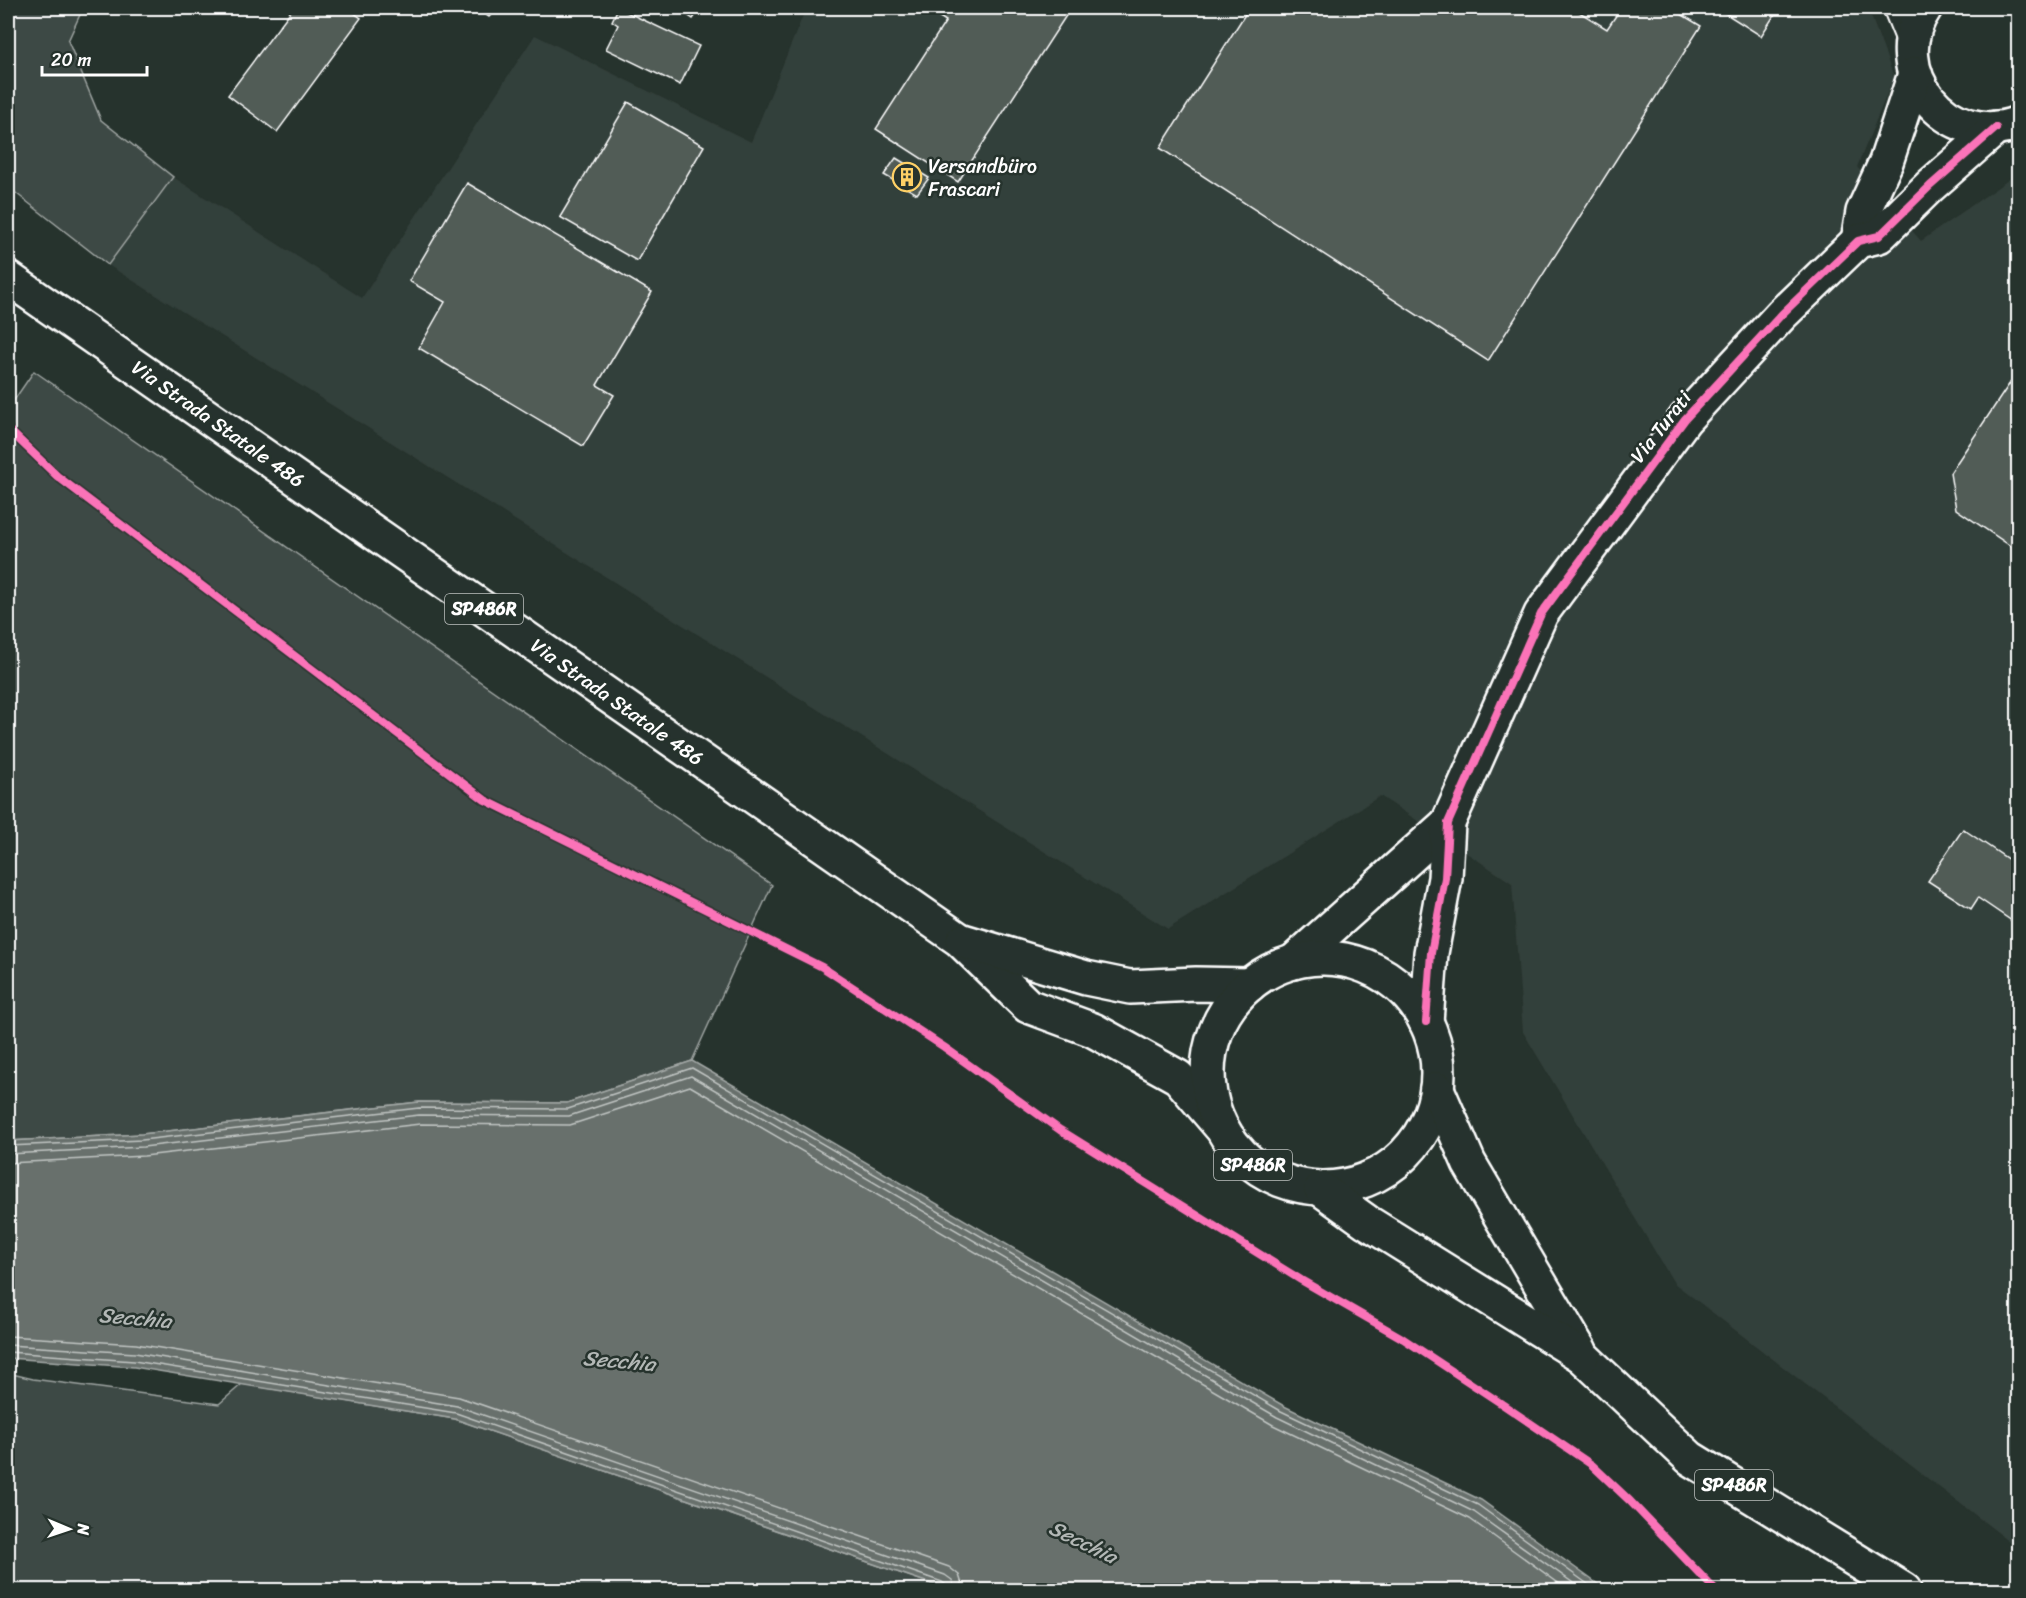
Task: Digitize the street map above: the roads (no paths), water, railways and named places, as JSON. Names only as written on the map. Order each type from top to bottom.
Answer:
[{"type":"main road","points":[[1925,8],[1919,17],[1912,40],[1911,57],[1915,74],[1924,93],[1938,109],[1955,121],[1975,127],[2007,126]]},
{"type":"main road","points":[[1858,241],[1863,212],[1886,162],[1915,74]]},
{"type":"main road","name":"Via Turati","points":[[1448,823],[1541,614],[1685,418],[1782,314],[1858,241],[1879,237],[1930,186],[2007,126]]},
{"type":"main road","name":"Via Strada Statale 486","points":[[8,278],[960,940]]},
{"type":"main road","points":[[1293,962],[1448,823]]},
{"type":"main road","points":[[1426,1022],[1431,953],[1445,878],[1448,823]]},
{"type":"main road","name":"SP486R","points":[[960,940],[1086,978],[1130,987],[1196,984],[1249,985]]},
{"type":"main road","name":"SP486R","points":[[960,940],[1028,1006],[1093,1030],[1178,1077],[1220,1126],[1245,1160],[1280,1181],[1321,1189],[1354,1185],[1385,1172],[1410,1149],[1428,1121],[1437,1089],[1437,1055],[1426,1022],[1412,1000],[1393,982],[1370,968],[1345,960],[1318,958],[1293,962],[1269,971],[1249,985],[1223,1014],[1210,1051],[1209,1089],[1220,1126]]},
{"type":"main road","name":"SP486R","points":[[1437,1089],[1469,1163],[1582,1356]]},
{"type":"main road","name":"SP486R","points":[[1321,1189],[1367,1222],[1582,1356],[1690,1458],[1904,1590]]},
{"type":"street","points":[[1899,8],[1912,40]]},
{"type":"water","name":"Secchia","points":[[692,1061],[1284,1406],[1481,1500],[1606,1590],[949,1590],[455,1419],[134,1367],[8,1358],[8,1141],[142,1134],[419,1102],[567,1103]]},
{"type":"place","name":"Versandbüro Frascari","points":[[907,177]]}]
